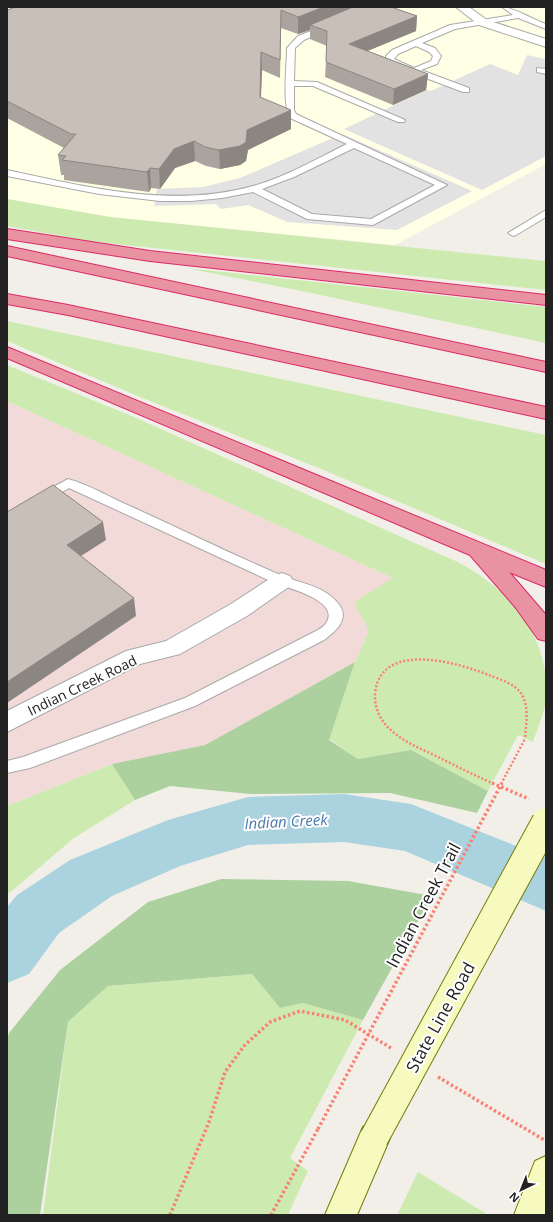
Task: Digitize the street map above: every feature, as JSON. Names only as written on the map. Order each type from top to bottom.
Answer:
[{"type":"highway","points":[[7,234],[150,256],[546,300]]},
{"type":"highway","points":[[7,251],[546,367]]},
{"type":"highway","points":[[7,299],[68,310],[546,413]]},
{"type":"highway","points":[[7,352],[546,579]]},
{"type":"highway","points":[[475,549],[517,594],[538,620],[546,633]]},
{"type":"main road","name":"State Line Road","points":[[341,1215],[374,1138],[539,811]]},
{"type":"main road","points":[[530,1215],[546,1172]]},
{"type":"street","points":[[462,7],[483,23],[500,27],[524,37],[546,43]]},
{"type":"street","points":[[483,23],[483,30],[492,35],[510,43],[546,52]]},
{"type":"street","name":"Indian Creek Road","points":[[7,722],[134,657],[172,648],[239,610],[282,581]]},
{"type":"lane","points":[[506,7],[519,16],[546,27]]},
{"type":"lane","points":[[466,90],[390,60],[390,56],[415,43],[453,27],[519,16]]},
{"type":"lane","points":[[254,189],[310,217],[373,222],[442,185],[293,116],[290,110],[289,83],[291,48],[294,43],[301,38],[336,24]]},
{"type":"lane","points":[[414,70],[434,62],[437,56],[432,50],[415,43]]},
{"type":"lane","points":[[289,83],[314,84],[401,120]]},
{"type":"lane","points":[[7,173],[122,196],[150,199],[204,198],[254,189],[353,144]]},
{"type":"lane","points":[[513,233],[546,213]]},
{"type":"lane","points":[[7,767],[24,763],[190,702],[320,636],[332,627],[336,620],[335,611],[328,601],[316,592],[303,586],[282,581],[68,483],[34,503]]},
{"type":"path","name":"Indian Creek Trail","points":[[271,1215],[318,1129],[525,739],[526,704],[520,691],[489,675],[465,666],[425,658],[398,662],[388,669],[378,681],[373,696],[375,704],[386,726],[401,739],[474,775],[539,811]]},
{"type":"path","points":[[170,1215],[209,1122],[225,1072],[244,1046],[270,1022],[300,1011],[344,1020],[398,1053]]},
{"type":"path","points":[[432,1073],[546,1141]]},
{"type":"shaded area","points":[[7,7],[546,7],[546,164],[395,245],[110,217],[7,199]]},
{"type":"shaded area","points":[[527,55],[546,59],[546,156],[482,190],[344,129],[426,90],[431,91],[490,64],[518,75]]},
{"type":"shaded area","points":[[342,134],[472,191],[397,230],[287,222],[248,205],[221,209],[216,204],[154,206],[157,189],[203,187],[240,178]]},
{"type":"shaded area","points":[[7,401],[393,578],[355,662],[205,745],[112,764],[7,806]]},
{"type":"green space","points":[[7,199],[110,217],[546,261],[546,290],[88,241],[7,226]]},
{"type":"green space","points":[[186,268],[546,307],[546,343],[311,293]]},
{"type":"green space","points":[[7,321],[546,435],[546,564],[321,469],[140,397],[7,341]]},
{"type":"green space","points":[[7,365],[134,417],[451,559],[483,577],[499,590],[525,621],[535,638],[542,657],[546,677],[546,698],[543,715],[533,742],[518,735],[488,791],[411,750],[358,759],[329,739],[355,662],[369,631],[354,602],[393,578],[7,401]]},
{"type":"green space","points":[[355,662],[329,740],[358,759],[411,750],[488,791],[477,813],[390,793],[250,794],[170,786],[135,800],[112,764],[205,745]]},
{"type":"green space","points":[[112,764],[135,800],[74,838],[7,895],[7,806]]},
{"type":"green space","points":[[221,879],[348,881],[432,896],[363,1020],[303,1003],[280,1008],[252,974],[108,986],[68,1022],[40,1215],[7,1215],[7,1039],[9,1033],[60,970],[148,902]]},
{"type":"green space","points":[[252,974],[280,1008],[303,1003],[363,1020],[290,1158],[308,1171],[288,1215],[43,1215],[68,1022],[108,986]]},
{"type":"green space","points":[[418,1172],[485,1213],[484,1215],[397,1215]]},
{"type":"building","points":[[16,7],[324,7],[298,17],[281,10],[280,60],[261,52],[260,97],[291,110],[247,130],[246,142],[240,146],[219,150],[205,147],[194,141],[174,149],[159,169],[150,168],[147,172],[62,160],[66,156],[58,155],[76,134],[71,134],[7,101],[7,10]]},
{"type":"building","points":[[353,7],[391,7],[417,16],[349,44],[428,74],[394,89],[326,62],[327,31],[310,25]]},
{"type":"building","points":[[53,485],[103,522],[67,545],[134,598],[7,682],[7,512]]},
{"type":"waterway","name":"Indian Creek","points":[[7,954],[38,914],[91,878],[168,845],[248,821],[344,818],[411,828],[546,885]]}]
